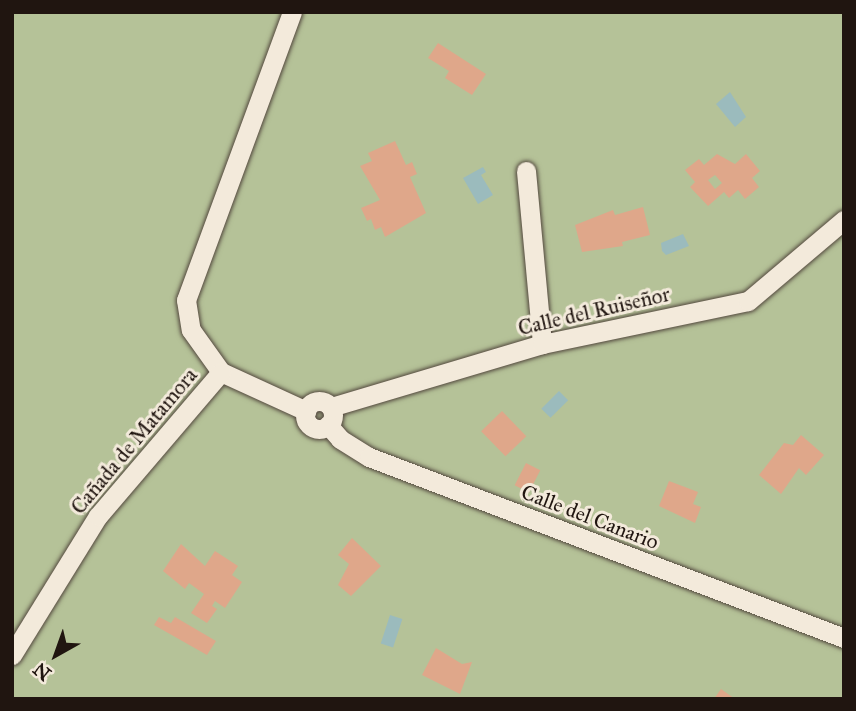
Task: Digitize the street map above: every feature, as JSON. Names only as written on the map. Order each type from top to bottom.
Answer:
[{"type":"street","name":"Cañada de Matamora","points":[[12,655],[98,516],[221,372],[191,330],[186,300],[292,12]]},
{"type":"street","points":[[526,171],[542,344]]},
{"type":"street","name":"Calle del Ruiseñor","points":[[330,416],[542,344],[748,301],[844,220]]},
{"type":"street","name":"Calle del Canario","points":[[221,372],[306,411],[312,426],[330,416],[340,439],[369,457],[844,638]]},
{"type":"green space","points":[[12,12],[844,12],[844,699],[12,699]]},
{"type":"water","points":[[730,92],[746,117],[735,127],[716,104]]},
{"type":"water","points":[[483,167],[486,172],[481,175],[493,195],[478,204],[463,178]]},
{"type":"water","points":[[683,234],[689,246],[666,255],[662,251],[661,243]]},
{"type":"water","points":[[559,391],[568,400],[551,418],[541,409]]},
{"type":"water","points":[[390,615],[402,619],[393,648],[381,644]]},
{"type":"building","points":[[438,43],[486,74],[472,95],[445,78],[449,71],[428,58]]},
{"type":"building","points":[[395,141],[406,165],[412,162],[417,174],[410,177],[426,213],[385,237],[381,227],[375,230],[371,219],[367,221],[361,208],[380,200],[360,166],[372,161],[368,153]]},
{"type":"building","points":[[717,154],[735,164],[746,154],[760,171],[752,178],[759,187],[745,199],[738,190],[729,198],[724,192],[708,206],[690,187],[695,182],[685,170],[699,159],[704,165]],"holes":[[[715,175],[722,183],[715,189],[708,180]]]},
{"type":"building","points":[[643,207],[650,235],[622,242],[623,246],[582,252],[575,225],[613,210],[615,215]]},
{"type":"building","points":[[502,411],[526,436],[505,456],[481,431]]},
{"type":"building","points":[[801,435],[824,455],[806,475],[799,468],[781,494],[759,475],[784,443],[793,445]]},
{"type":"building","points":[[526,463],[540,470],[529,493],[515,485]]},
{"type":"building","points":[[669,481],[698,492],[693,504],[701,507],[695,523],[659,506]]},
{"type":"building","points":[[352,538],[381,566],[351,596],[338,585],[349,564],[338,555]]},
{"type":"building","points":[[181,544],[205,566],[215,551],[238,566],[232,575],[242,582],[225,608],[215,601],[212,606],[217,609],[207,623],[191,613],[204,594],[189,583],[185,589],[163,571]]},
{"type":"building","points":[[159,617],[171,623],[175,617],[216,641],[207,655],[154,625]]},
{"type":"building","points":[[436,648],[462,664],[472,662],[460,694],[422,675]]},
{"type":"building","points":[[721,689],[735,699],[714,699]]}]
